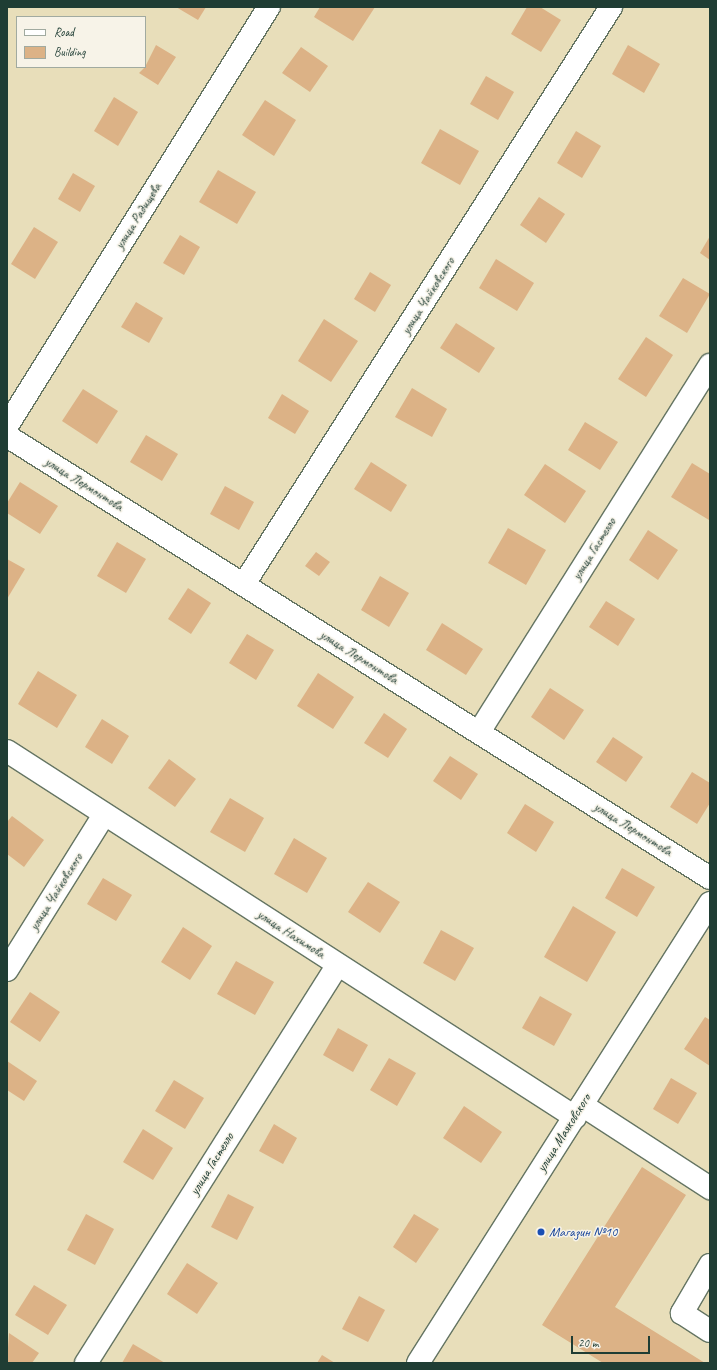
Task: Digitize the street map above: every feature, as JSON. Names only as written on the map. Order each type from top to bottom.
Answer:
[{"type":"street","name":"улица Радищева","points":[[7,426],[269,7]]},
{"type":"street","name":"улица Чайковского","points":[[244,584],[611,7]]},
{"type":"street","name":"улица Гастелло","points":[[479,732],[710,365]]},
{"type":"street","name":"улица Лермонтова","points":[[7,436],[710,878]]},
{"type":"street","name":"улица Нахимова","points":[[7,751],[338,965],[578,1111],[710,1188]]},
{"type":"street","name":"улица Чайковского","points":[[7,970],[104,814]]},
{"type":"street","name":"улица Маяковского","points":[[418,1363],[710,902]]},
{"type":"street","name":"улица Гастелло","points":[[86,1363],[338,965]]},
{"type":"street","points":[[710,1265],[682,1313],[710,1332]]},
{"type":"building","points":[[176,7],[206,7],[198,20]]},
{"type":"building","points":[[320,7],[375,7],[353,41],[314,17]]},
{"type":"building","points":[[527,7],[540,7],[561,20],[541,52],[511,34]]},
{"type":"building","points":[[156,45],[176,57],[158,85],[139,73],[146,68]]},
{"type":"building","points":[[628,45],[660,64],[644,93],[612,74]]},
{"type":"building","points":[[301,47],[328,66],[310,92],[282,73]]},
{"type":"building","points":[[486,76],[514,92],[498,120],[470,104]]},
{"type":"building","points":[[114,97],[138,112],[118,146],[94,131]]},
{"type":"building","points":[[265,100],[296,120],[274,156],[242,135]]},
{"type":"building","points":[[440,129],[479,151],[460,185],[421,163]]},
{"type":"building","points":[[576,131],[601,146],[582,178],[557,163]]},
{"type":"building","points":[[218,170],[256,192],[237,224],[199,202]]},
{"type":"building","points":[[73,173],[95,186],[80,212],[58,199]]},
{"type":"building","points":[[539,197],[565,214],[546,243],[520,225]]},
{"type":"building","points":[[34,227],[58,242],[35,279],[11,264]]},
{"type":"building","points":[[180,235],[200,247],[184,275],[163,263]]},
{"type":"building","points":[[710,236],[710,260],[700,253]]},
{"type":"building","points":[[496,259],[534,283],[517,311],[479,288]]},
{"type":"building","points":[[370,272],[391,285],[375,312],[354,299]]},
{"type":"building","points":[[683,278],[710,294],[687,333],[659,316]]},
{"type":"building","points":[[136,302],[163,318],[149,343],[121,327]]},
{"type":"building","points":[[324,319],[358,341],[331,382],[298,361]]},
{"type":"building","points":[[456,323],[495,348],[479,373],[440,348]]},
{"type":"building","points":[[646,337],[673,355],[646,397],[618,379]]},
{"type":"building","points":[[412,388],[447,409],[432,437],[395,417]]},
{"type":"building","points":[[83,389],[118,411],[97,444],[62,421]]},
{"type":"building","points":[[282,394],[309,411],[295,434],[268,418]]},
{"type":"building","points":[[585,422],[618,442],[600,470],[568,450]]},
{"type":"building","points":[[146,435],[178,454],[162,481],[130,462]]},
{"type":"building","points":[[371,462],[407,485],[391,512],[354,489]]},
{"type":"building","points":[[692,463],[710,474],[709,520],[671,497]]},
{"type":"building","points":[[545,464],[586,491],[565,523],[524,495]]},
{"type":"building","points":[[20,482],[58,506],[40,534],[7,513],[7,503]]},
{"type":"building","points":[[225,486],[254,502],[239,530],[210,514]]},
{"type":"building","points":[[508,528],[546,550],[526,585],[488,563]]},
{"type":"building","points":[[648,530],[678,550],[658,580],[629,560]]},
{"type":"building","points":[[117,542],[146,559],[126,593],[97,576]]},
{"type":"building","points":[[316,552],[330,562],[319,576],[305,566]]},
{"type":"building","points":[[7,559],[25,569],[7,599]]},
{"type":"building","points":[[380,576],[409,593],[389,627],[361,610]]},
{"type":"building","points":[[188,588],[211,603],[191,634],[168,619]]},
{"type":"building","points":[[606,601],[635,619],[618,646],[589,627]]},
{"type":"building","points":[[442,623],[483,649],[466,675],[426,650]]},
{"type":"building","points":[[247,634],[274,650],[256,680],[229,663]]},
{"type":"building","points":[[38,671],[77,695],[57,728],[18,704]]},
{"type":"building","points":[[318,673],[354,697],[333,729],[297,706]]},
{"type":"building","points":[[550,688],[584,710],[564,740],[531,717]]},
{"type":"building","points":[[384,713],[407,729],[388,758],[364,743]]},
{"type":"building","points":[[102,719],[129,736],[112,764],[85,747]]},
{"type":"building","points":[[613,737],[643,757],[626,782],[596,762]]},
{"type":"building","points":[[450,756],[478,774],[461,800],[433,781]]},
{"type":"building","points":[[169,759],[196,779],[175,807],[148,788]]},
{"type":"building","points":[[692,772],[710,783],[710,803],[697,824],[670,807]]},
{"type":"building","points":[[230,798],[264,818],[245,852],[210,832]]},
{"type":"building","points":[[525,804],[554,822],[536,852],[507,833]]},
{"type":"building","points":[[12,816],[44,840],[24,867],[7,854],[7,822]]},
{"type":"building","points":[[294,838],[327,858],[307,893],[274,874]]},
{"type":"building","points":[[622,868],[655,887],[637,917],[605,898]]},
{"type":"building","points":[[103,878],[132,895],[116,921],[87,904]]},
{"type":"building","points":[[368,882],[400,902],[380,933],[348,912]]},
{"type":"building","points":[[573,906],[616,932],[587,982],[544,957]]},
{"type":"building","points":[[183,927],[212,946],[190,980],[161,962]]},
{"type":"building","points":[[441,930],[474,948],[455,981],[423,963]]},
{"type":"building","points":[[236,961],[274,982],[255,1015],[217,994]]},
{"type":"building","points":[[30,992],[60,1012],[40,1042],[10,1022]]},
{"type":"building","points":[[540,996],[572,1014],[554,1046],[522,1028]]},
{"type":"building","points":[[705,1017],[710,1020],[710,1066],[684,1049]]},
{"type":"building","points":[[338,1028],[368,1045],[353,1072],[323,1055]]},
{"type":"building","points":[[389,1058],[416,1073],[397,1106],[370,1090]]},
{"type":"building","points":[[7,1061],[37,1081],[24,1101],[7,1090]]},
{"type":"building","points":[[671,1078],[697,1093],[678,1124],[653,1109]]},
{"type":"building","points":[[174,1080],[204,1098],[185,1129],[155,1111]]},
{"type":"building","points":[[464,1106],[502,1132],[481,1163],[443,1138]]},
{"type":"building","points":[[274,1124],[297,1138],[283,1164],[259,1151]]},
{"type":"building","points":[[143,1129],[173,1148],[153,1180],[123,1162]]},
{"type":"building","points":[[642,1167],[686,1195],[615,1307],[705,1363],[603,1363],[542,1325]]},
{"type":"building","points":[[228,1194],[254,1207],[237,1240],[211,1227]]},
{"type":"building","points":[[86,1214],[114,1229],[95,1265],[67,1250]]},
{"type":"building","points":[[414,1214],[439,1229],[416,1263],[393,1247]]},
{"type":"building","points":[[187,1263],[218,1283],[197,1314],[167,1294]]},
{"type":"building","points":[[34,1285],[67,1305],[48,1335],[15,1315]]},
{"type":"building","points":[[359,1296],[385,1310],[368,1342],[342,1329]]},
{"type":"building","points":[[9,1333],[39,1353],[32,1363],[7,1363]]},
{"type":"building","points":[[133,1344],[165,1363],[122,1363]]},
{"type":"building","points":[[322,1355],[335,1363],[317,1363]]},
{"type":"place","name":"Магазин №10","points":[[541,1232]]}]
